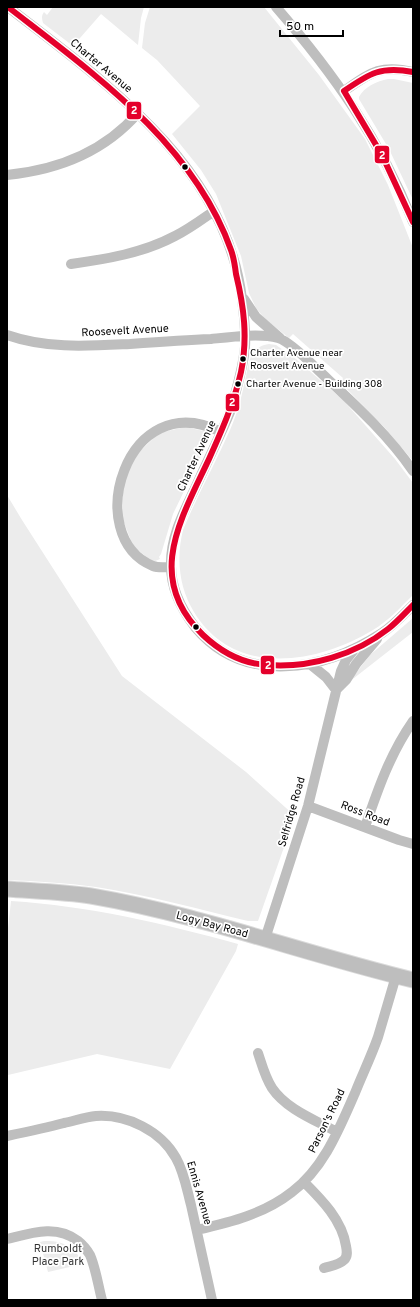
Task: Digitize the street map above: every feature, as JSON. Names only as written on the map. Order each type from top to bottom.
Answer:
[{"type":"main road","name":"Logy Bay Road","points":[[7,889],[90,896],[153,909],[413,980]]},
{"type":"street","name":"Charter Avenue","points":[[8,7],[115,92],[156,131],[185,165],[207,197],[232,253],[240,279],[245,336],[244,355],[234,398],[221,432],[176,530],[172,543],[171,567],[175,590],[184,610],[198,630],[213,645],[236,658],[264,666],[310,664],[328,659],[359,646],[382,633]]},
{"type":"street","points":[[276,7],[344,91],[386,162],[400,190],[413,222]]},
{"type":"street","points":[[344,91],[378,70],[394,68],[413,72]]},
{"type":"street","points":[[7,175],[38,171],[72,160],[103,144],[126,127],[138,113]]},
{"type":"street","points":[[71,264],[104,259],[158,244],[175,236],[214,211]]},
{"type":"street","points":[[242,297],[256,317],[310,362],[353,402],[413,471]]},
{"type":"street","name":"Roosevelt Avenue","points":[[7,335],[38,343],[62,346],[114,345],[245,336],[272,337],[282,340]]},
{"type":"street","points":[[171,567],[158,567],[147,563],[132,552],[126,544],[119,522],[118,508],[118,494],[126,465],[140,443],[158,429],[170,425],[194,423],[208,425],[221,432]]},
{"type":"street","points":[[382,633],[413,605]]},
{"type":"street","name":"Selfridge Road","points":[[336,690],[346,680],[356,664],[382,633]]},
{"type":"street","name":"Selfridge Road","points":[[265,939],[308,806],[343,665],[351,653],[359,646]]},
{"type":"street","points":[[310,664],[326,677],[336,690]]},
{"type":"street","points":[[364,827],[377,790],[392,756],[413,721]]},
{"type":"street","name":"Ross Road","points":[[308,806],[413,844]]},
{"type":"street","name":"Parson's Road","points":[[197,1230],[254,1214],[280,1200],[304,1182],[322,1160],[337,1132],[370,1058],[378,1038],[396,976]]},
{"type":"street","points":[[258,1053],[268,1081],[273,1089],[287,1103],[305,1116],[337,1132]]},
{"type":"street","name":"Ennis Avenue","points":[[7,1136],[96,1116],[113,1117],[140,1124],[163,1142],[176,1158],[187,1190],[212,1300]]},
{"type":"street","points":[[304,1182],[331,1211],[345,1238],[347,1255],[345,1260],[324,1268]]},
{"type":"street","points":[[7,1239],[46,1231],[62,1232],[72,1236],[82,1244],[89,1253],[102,1300]]},
{"type":"green space","points":[[53,7],[144,7],[141,18],[138,45],[101,14],[73,46],[43,23],[43,13],[44,12],[47,15]]},
{"type":"green space","points":[[150,7],[264,7],[319,75],[365,139],[388,185],[413,248],[413,461],[385,428],[340,382],[343,378],[293,334],[289,338],[265,319],[256,308],[249,293],[241,256],[216,194],[201,170],[172,134],[200,106],[157,60],[142,48],[145,23]]},
{"type":"green space","points":[[388,79],[413,83],[413,200],[389,149],[359,99],[361,93],[367,87]]},
{"type":"green space","points":[[269,344],[276,345],[296,359],[344,401],[395,459],[413,483],[412,596],[384,623],[373,630],[351,642],[327,651],[302,657],[278,658],[253,656],[231,647],[211,633],[194,612],[185,593],[180,572],[179,562],[183,530],[236,415],[251,357],[257,348]]},
{"type":"green space","points":[[185,427],[204,431],[209,437],[173,514],[159,557],[160,559],[155,561],[149,559],[133,546],[123,520],[123,492],[125,478],[135,456],[159,433]]},
{"type":"green space","points":[[7,495],[122,676],[246,772],[295,816],[258,921],[248,921],[115,890],[74,884],[7,880]]},
{"type":"green space","points":[[413,618],[413,632],[349,682],[370,655]]},
{"type":"green space","points":[[11,901],[40,903],[125,916],[238,944],[236,951],[170,1069],[97,1054],[8,1075],[7,937]]},
{"type":"green space","name":"Rumboldt Place Park","points":[[40,1242],[62,1243],[68,1246],[76,1253],[83,1264],[48,1272]]},
{"type":"transit line","name":"2","points":[[8,7],[106,85],[138,114],[166,144],[192,176],[214,212],[232,253],[243,311],[245,335],[243,359],[241,372],[231,406],[179,526],[173,548],[172,570],[175,592],[185,614],[203,635],[225,652],[241,660],[259,664],[284,665],[316,662],[347,653],[388,629],[413,605]]},
{"type":"transit line","name":"2","points":[[344,91],[376,72],[392,70],[413,72]]},
{"type":"transit line","name":"2","points":[[344,91],[382,155],[413,222]]},
{"type":"place","name":"Charter Avenue near Roosvelt Avenue","points":[[243,359]]},
{"type":"place","name":"Charter Avenue - Building 308","points":[[238,384]]}]
